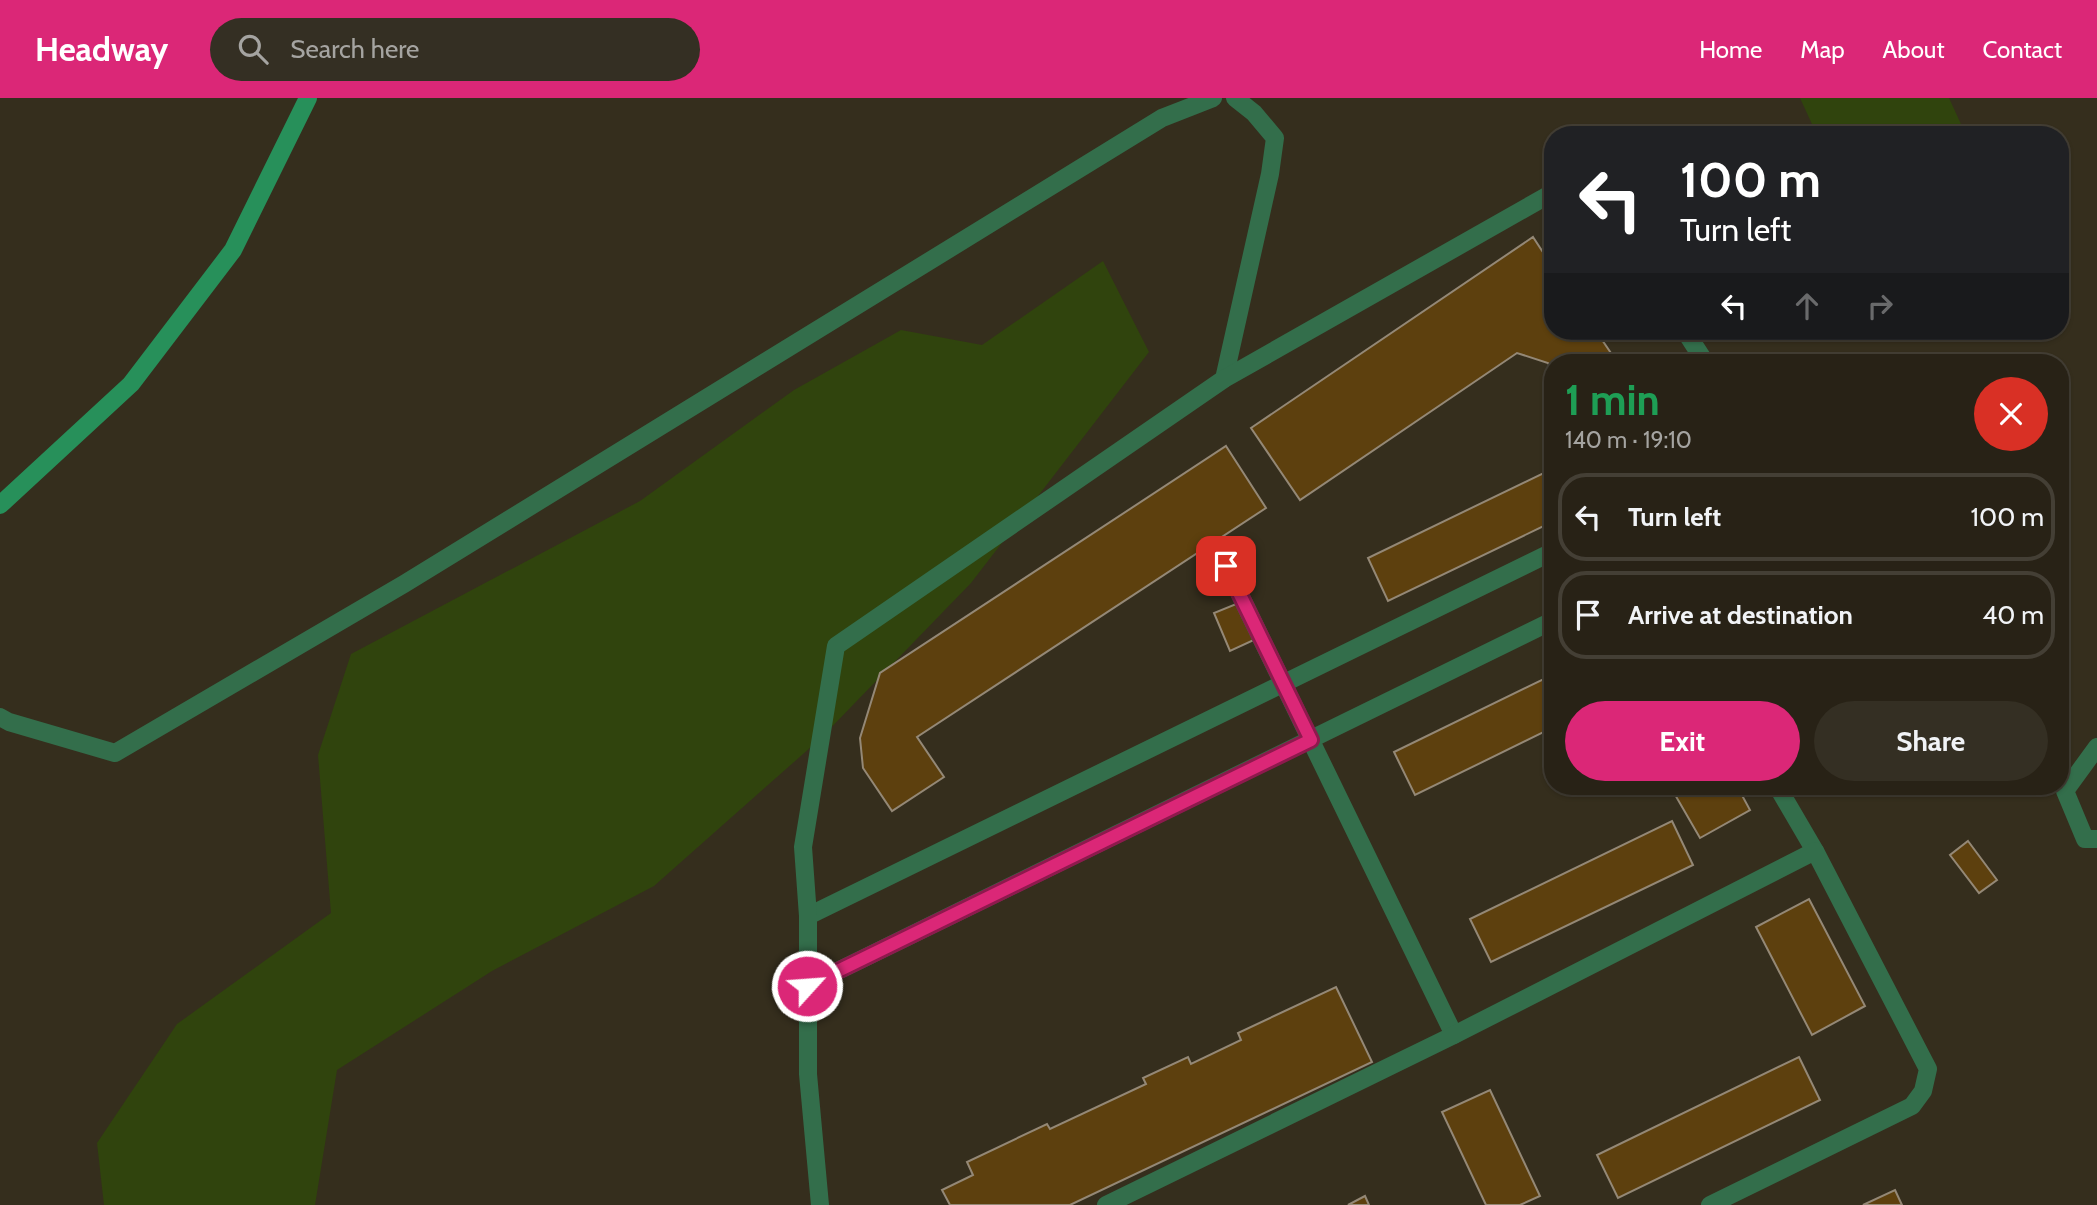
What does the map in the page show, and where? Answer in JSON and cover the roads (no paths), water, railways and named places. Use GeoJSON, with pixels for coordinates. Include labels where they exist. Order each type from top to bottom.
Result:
{"type":"FeatureCollection","features":[{"type":"Feature","properties":{"kind":"main road"},"geometry":{"type":"LineString","coordinates":[[0,505],[131,384],[233,250],[308,98]]}},
{"type":"Feature","properties":{"kind":"street"},"geometry":{"type":"LineString","coordinates":[[0,717],[9,722],[116,753],[404,584],[1162,118],[1213,98]]}},
{"type":"Feature","properties":{"kind":"street"},"geometry":{"type":"LineString","coordinates":[[1224,379],[1270,174],[1275,138],[1254,113],[1235,98]]}},
{"type":"Feature","properties":{"kind":"street"},"geometry":{"type":"LineString","coordinates":[[820,1205],[808,1074],[808,916],[803,847],[836,646],[1224,379],[1544,198]]}},
{"type":"Feature","properties":{"kind":"street"},"geometry":{"type":"LineString","coordinates":[[808,916],[1544,556]]}},
{"type":"Feature","properties":{"kind":"street"},"geometry":{"type":"LineString","coordinates":[[1226,566],[1454,1035]]}},
{"type":"Feature","properties":{"kind":"street"},"geometry":{"type":"LineString","coordinates":[[807,986],[1544,625]]}},
{"type":"Feature","properties":{"kind":"street"},"geometry":{"type":"LineString","coordinates":[[2069,786],[2097,747]]}},
{"type":"Feature","properties":{"kind":"street"},"geometry":{"type":"LineString","coordinates":[[1710,1205],[1912,1106],[1923,1091],[1928,1069],[1815,851],[1782,795]]}},
{"type":"Feature","properties":{"kind":"street"},"geometry":{"type":"LineString","coordinates":[[2067,795],[2085,839],[2097,839]]}},
{"type":"Feature","properties":{"kind":"street"},"geometry":{"type":"LineString","coordinates":[[1106,1205],[1454,1035],[1815,851]]}}]}
